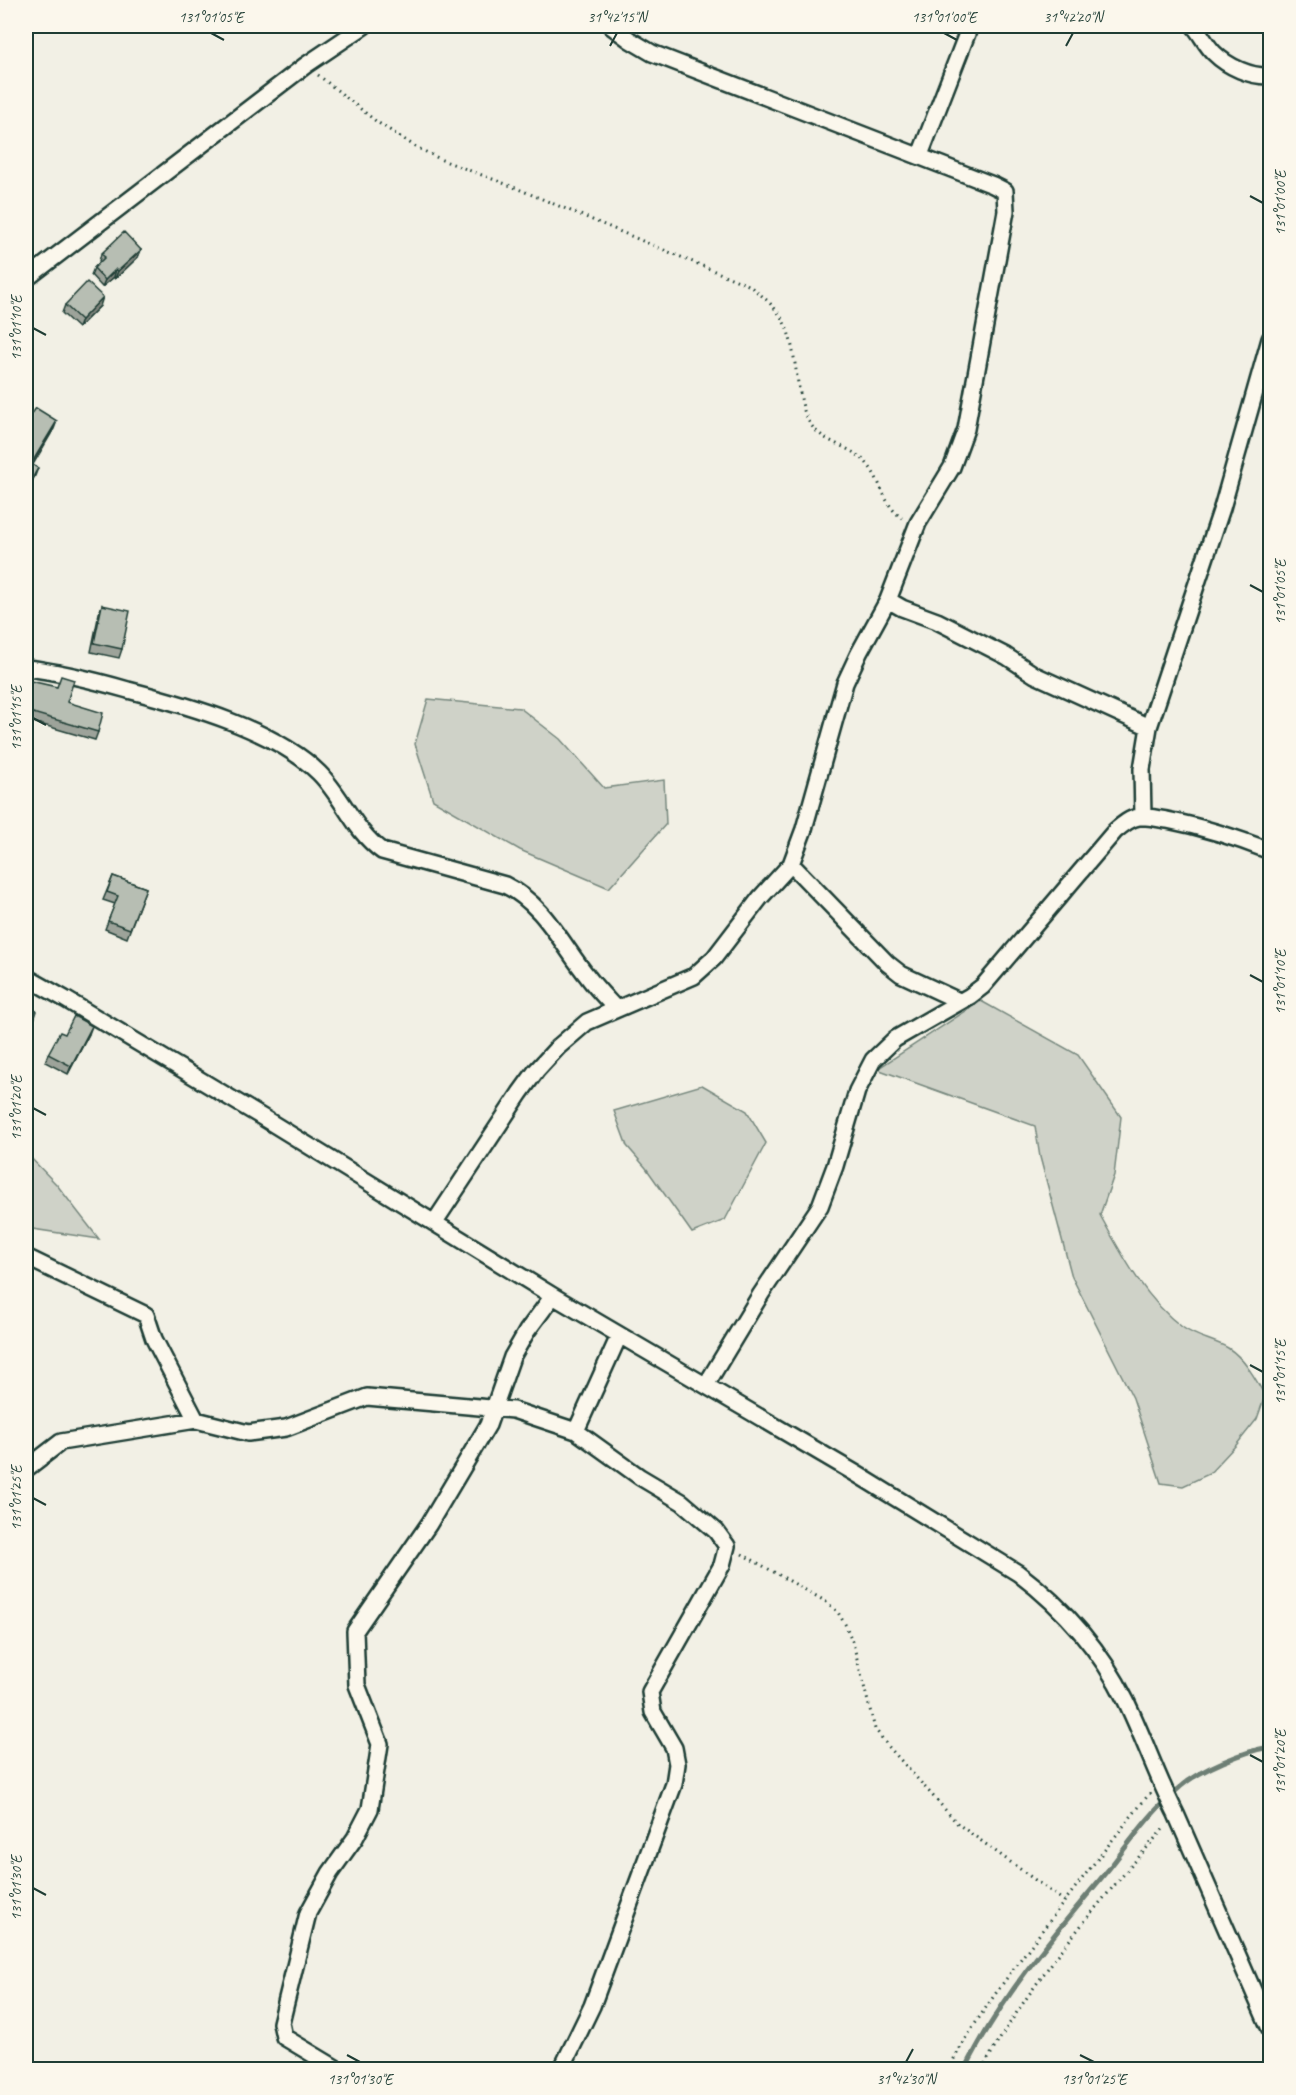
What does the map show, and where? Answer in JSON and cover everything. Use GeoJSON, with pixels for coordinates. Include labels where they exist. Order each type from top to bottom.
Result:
{"type":"FeatureCollection","features":[{"type":"Feature","properties":{"kind":"street"},"geometry":{"type":"LineString","coordinates":[[26,279],[306,65],[364,26]]}},
{"type":"Feature","properties":{"kind":"street"},"geometry":{"type":"LineString","coordinates":[[434,1223],[536,1071],[558,1047],[587,1022],[694,976],[714,958],[760,898],[790,864],[804,829],[845,683],[888,600],[918,523],[952,467],[966,429],[1006,211],[1005,191],[920,155],[652,53],[611,26]]}},
{"type":"Feature","properties":{"kind":"street"},"geometry":{"type":"LineString","coordinates":[[920,155],[970,26]]}},
{"type":"Feature","properties":{"kind":"street"},"geometry":{"type":"LineString","coordinates":[[1194,26],[1214,53],[1232,66],[1257,77],[1270,76]]}},
{"type":"Feature","properties":{"kind":"street"},"geometry":{"type":"LineString","coordinates":[[1143,817],[1142,769],[1149,728],[1222,508],[1270,339]]}},
{"type":"Feature","properties":{"kind":"street"},"geometry":{"type":"LineString","coordinates":[[888,600],[902,608],[937,621],[1006,656],[1035,675],[1149,728]]}},
{"type":"Feature","properties":{"kind":"street"},"geometry":{"type":"LineString","coordinates":[[26,668],[62,672],[168,700],[226,719],[292,750],[320,774],[370,843],[382,850],[505,885],[521,893],[540,911],[589,978],[616,1009]]}},
{"type":"Feature","properties":{"kind":"street"},"geometry":{"type":"LineString","coordinates":[[706,1385],[761,1294],[820,1206],[835,1166],[857,1091],[873,1060],[895,1040],[983,986],[1115,831],[1128,821],[1143,817],[1191,825],[1238,838],[1270,851]]}},
{"type":"Feature","properties":{"kind":"street"},"geometry":{"type":"LineString","coordinates":[[790,864],[887,963],[901,974],[959,1001]]}},
{"type":"Feature","properties":{"kind":"street"},"geometry":{"type":"LineString","coordinates":[[26,977],[223,1093],[553,1296],[855,1473],[1018,1573],[1036,1587],[1094,1648],[1126,1701],[1159,1781],[1176,1814],[1270,2029]]}},
{"type":"Feature","properties":{"kind":"street"},"geometry":{"type":"LineString","coordinates":[[26,1257],[146,1315],[154,1339],[196,1420]]}},
{"type":"Feature","properties":{"kind":"street"},"geometry":{"type":"LineString","coordinates":[[339,2070],[284,2037],[280,2024],[308,1913],[330,1873],[355,1838],[370,1809],[380,1744],[357,1685],[355,1630],[429,1524],[488,1425],[512,1357],[527,1331],[553,1296]]}},
{"type":"Feature","properties":{"kind":"street"},"geometry":{"type":"LineString","coordinates":[[576,1431],[620,1336]]}},
{"type":"Feature","properties":{"kind":"street"},"geometry":{"type":"LineString","coordinates":[[26,1469],[61,1442],[196,1420],[248,1433],[286,1428],[367,1398],[494,1408],[513,1410],[576,1431],[640,1477],[682,1502],[716,1531],[727,1546],[722,1565],[650,1692],[653,1712],[675,1748],[677,1764],[674,1784],[592,2006],[561,2070]]}},
{"type":"Feature","properties":{"kind":"path"},"geometry":{"type":"LineString","coordinates":[[306,65],[377,122],[416,147],[442,160],[511,186],[748,285],[759,293],[780,314],[789,331],[802,405],[810,423],[822,437],[868,464],[890,509],[901,518],[918,523]]}},
{"type":"Feature","properties":{"kind":"path"},"geometry":{"type":"LineString","coordinates":[[727,1546],[825,1601],[837,1611],[853,1643],[875,1729],[888,1746],[958,1824],[1064,1901]]}},
{"type":"Feature","properties":{"kind":"path"},"geometry":{"type":"LineString","coordinates":[[948,2070],[964,2040],[994,1995],[1064,1901],[1159,1781]]}},
{"type":"Feature","properties":{"kind":"path"},"geometry":{"type":"LineString","coordinates":[[982,2070],[998,2041],[1050,1967],[1128,1869],[1176,1814]]}},
{"type":"Feature","properties":{"kind":"shaded area"},"geometry":{"type":"Polygon","coordinates":[[[428,699],[520,708],[560,739],[604,788],[664,780],[666,824],[609,888],[520,850],[433,800],[415,744],[428,699]]]}},
{"type":"Feature","properties":{"kind":"shaded area"},"geometry":{"type":"Polygon","coordinates":[[[981,1001],[1078,1055],[1121,1117],[1114,1175],[1100,1215],[1135,1276],[1157,1303],[1182,1327],[1234,1352],[1249,1369],[1265,1396],[1257,1419],[1237,1444],[1209,1474],[1183,1486],[1161,1483],[1133,1398],[1072,1277],[1040,1157],[1035,1126],[877,1069],[981,1001]]]}},
{"type":"Feature","properties":{"kind":"shaded area"},"geometry":{"type":"Polygon","coordinates":[[[702,1085],[747,1111],[766,1143],[725,1220],[692,1233],[646,1168],[627,1146],[614,1111],[702,1085]]]}},
{"type":"Feature","properties":{"kind":"shaded area"},"geometry":{"type":"Polygon","coordinates":[[[26,1153],[57,1185],[99,1239],[26,1228],[26,1153]]]}},
{"type":"Feature","properties":{"kind":"building"},"geometry":{"type":"Polygon","coordinates":[[[124,232],[141,250],[105,280],[94,268],[105,257],[101,254],[124,232]]]}},
{"type":"Feature","properties":{"kind":"building"},"geometry":{"type":"Polygon","coordinates":[[[87,282],[103,297],[81,320],[65,305],[87,282]]]}},
{"type":"Feature","properties":{"kind":"building"},"geometry":{"type":"Polygon","coordinates":[[[36,408],[57,421],[31,464],[38,468],[26,489],[26,417],[29,418],[36,408]]]}},
{"type":"Feature","properties":{"kind":"building"},"geometry":{"type":"Polygon","coordinates":[[[102,605],[130,611],[122,649],[94,643],[102,605]]]}},
{"type":"Feature","properties":{"kind":"building"},"geometry":{"type":"Polygon","coordinates":[[[61,676],[74,680],[67,702],[103,713],[98,732],[26,711],[26,680],[57,687],[61,676]]]}},
{"type":"Feature","properties":{"kind":"building"},"geometry":{"type":"Polygon","coordinates":[[[113,876],[146,888],[130,929],[108,921],[118,896],[107,892],[113,876]]]}},
{"type":"Feature","properties":{"kind":"building"},"geometry":{"type":"Polygon","coordinates":[[[26,983],[33,986],[26,1007],[26,983]]]}},
{"type":"Feature","properties":{"kind":"building"},"geometry":{"type":"Polygon","coordinates":[[[26,1007],[37,1011],[26,1044],[26,1007]]]}},
{"type":"Feature","properties":{"kind":"building"},"geometry":{"type":"Polygon","coordinates":[[[74,1016],[92,1026],[71,1066],[48,1054],[60,1032],[65,1034],[74,1016]]]}},
{"type":"Feature","properties":{"kind":"waterway"},"geometry":{"type":"LineString","coordinates":[[965,2070],[995,2016],[1012,1991],[1160,1806],[1180,1787],[1210,1768],[1270,1747]]}}]}
